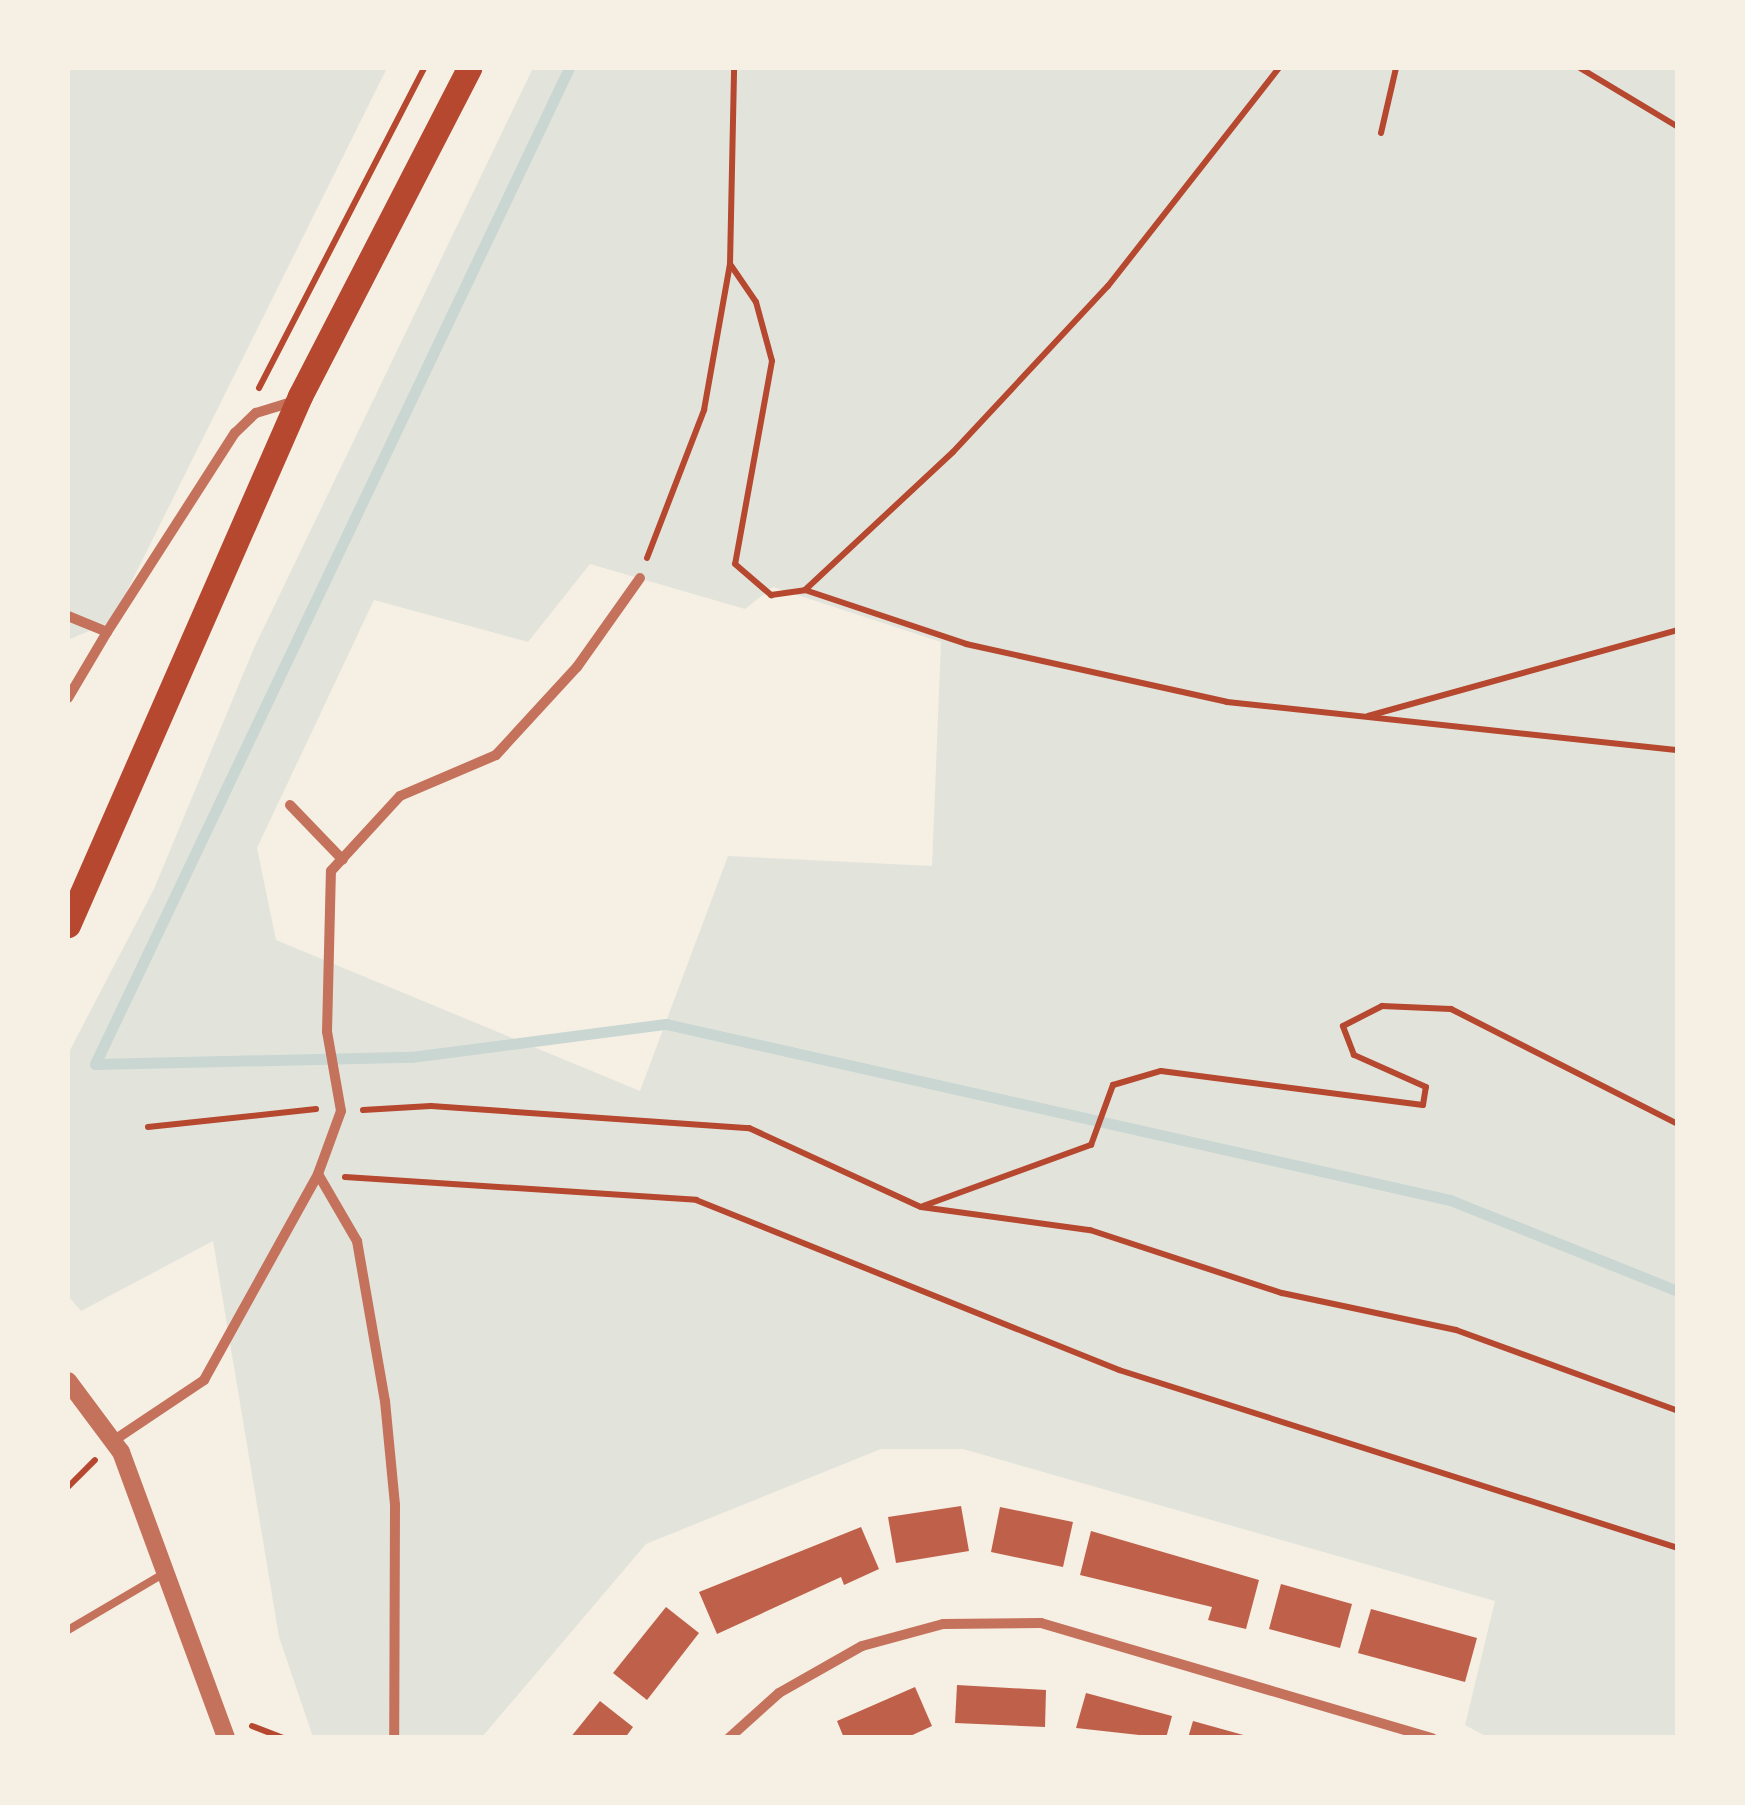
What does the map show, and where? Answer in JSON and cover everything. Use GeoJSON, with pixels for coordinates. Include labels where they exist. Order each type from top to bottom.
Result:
{"type":"FeatureCollection","features":[{"type":"Feature","properties":{"kind":"main road"},"geometry":{"type":"LineString","coordinates":[[68,925],[298,400],[469,68]]}},
{"type":"Feature","properties":{"kind":"street"},"geometry":{"type":"LineString","coordinates":[[68,698],[235,433],[256,413],[298,400]]}},
{"type":"Feature","properties":{"kind":"street"},"geometry":{"type":"LineString","coordinates":[[113,1442],[204,1380],[318,1174],[341,1111],[327,1032],[326,914],[332,871],[400,796],[496,755],[577,666],[640,578]]}},
{"type":"Feature","properties":{"kind":"street"},"geometry":{"type":"LineString","coordinates":[[68,616],[108,632]]}},
{"type":"Feature","properties":{"kind":"street"},"geometry":{"type":"LineString","coordinates":[[290,805],[342,860]]}},
{"type":"Feature","properties":{"kind":"street"},"geometry":{"type":"LineString","coordinates":[[318,1174],[357,1240],[385,1400],[395,1505],[394,1738]]}},
{"type":"Feature","properties":{"kind":"street"},"geometry":{"type":"LineString","coordinates":[[74,1387],[113,1442],[168,1572],[226,1737]]}},
{"type":"Feature","properties":{"kind":"street"},"geometry":{"type":"LineString","coordinates":[[729,1738],[780,1694],[862,1646],[943,1624],[1042,1623],[1432,1738]]}},
{"type":"Feature","properties":{"kind":"lane"},"geometry":{"type":"LineString","coordinates":[[68,1630],[168,1572]]}},
{"type":"Feature","properties":{"kind":"path"},"geometry":{"type":"LineString","coordinates":[[235,433],[424,68]]}},
{"type":"Feature","properties":{"kind":"path"},"geometry":{"type":"LineString","coordinates":[[640,578],[704,410],[730,264],[734,68]]}},
{"type":"Feature","properties":{"kind":"path"},"geometry":{"type":"LineString","coordinates":[[805,590],[953,452],[1108,286],[1279,68]]}},
{"type":"Feature","properties":{"kind":"path"},"geometry":{"type":"LineString","coordinates":[[1380,133],[1396,68]]}},
{"type":"Feature","properties":{"kind":"path"},"geometry":{"type":"LineString","coordinates":[[1580,68],[1678,127]]}},
{"type":"Feature","properties":{"kind":"path"},"geometry":{"type":"LineString","coordinates":[[730,264],[756,302],[772,361],[735,564],[771,595],[805,590],[966,644],[1227,702],[1678,750]]}},
{"type":"Feature","properties":{"kind":"path"},"geometry":{"type":"LineString","coordinates":[[1362,717],[1678,630]]}},
{"type":"Feature","properties":{"kind":"path"},"geometry":{"type":"LineString","coordinates":[[922,1207],[1091,1145],[1097,1109],[1113,1085],[1161,1072],[1423,1104],[1426,1087],[1354,1055],[1343,1026],[1382,1006],[1451,1009],[1678,1124]]}},
{"type":"Feature","properties":{"kind":"path"},"geometry":{"type":"LineString","coordinates":[[148,1126],[431,1106],[749,1128],[922,1207],[1090,1230],[1282,1293],[1456,1330],[1678,1411]]}},
{"type":"Feature","properties":{"kind":"path"},"geometry":{"type":"LineString","coordinates":[[343,1177],[696,1200],[1119,1370],[1678,1548]]}},
{"type":"Feature","properties":{"kind":"shaded area"},"geometry":{"type":"Polygon","coordinates":[[[68,68],[387,68],[112,621],[68,640],[68,68]]]}},
{"type":"Feature","properties":{"kind":"shaded area"},"geometry":{"type":"Polygon","coordinates":[[[533,68],[1677,68],[1677,1737],[1487,1737],[1465,1725],[1495,1601],[963,1449],[881,1449],[646,1544],[482,1737],[313,1737],[279,1637],[213,1241],[81,1311],[68,1296],[68,1054],[154,889],[254,648],[533,68]],[[590,564],[528,642],[374,600],[257,848],[276,940],[640,1091],[728,856],[932,866],[941,642],[773,587],[745,609],[590,564]]]}},
{"type":"Feature","properties":{"kind":"building"},"geometry":{"type":"Polygon","coordinates":[[[961,1506],[969,1551],[896,1563],[888,1517],[961,1506]]]}},
{"type":"Feature","properties":{"kind":"building"},"geometry":{"type":"Polygon","coordinates":[[[1000,1507],[1073,1522],[1063,1567],[991,1552],[1000,1507]]]}},
{"type":"Feature","properties":{"kind":"building"},"geometry":{"type":"Polygon","coordinates":[[[861,1527],[879,1569],[844,1585],[841,1577],[717,1634],[699,1592],[861,1527]]]}},
{"type":"Feature","properties":{"kind":"building"},"geometry":{"type":"Polygon","coordinates":[[[1091,1531],[1259,1580],[1246,1629],[1208,1620],[1212,1607],[1080,1575],[1091,1531]]]}},
{"type":"Feature","properties":{"kind":"building"},"geometry":{"type":"Polygon","coordinates":[[[1281,1584],[1352,1604],[1340,1648],[1269,1629],[1281,1584]]]}},
{"type":"Feature","properties":{"kind":"building"},"geometry":{"type":"Polygon","coordinates":[[[666,1607],[699,1633],[647,1700],[613,1673],[666,1607]]]}},
{"type":"Feature","properties":{"kind":"building"},"geometry":{"type":"Polygon","coordinates":[[[1371,1609],[1477,1638],[1465,1682],[1358,1653],[1371,1609]]]}},
{"type":"Feature","properties":{"kind":"building"},"geometry":{"type":"Polygon","coordinates":[[[957,1685],[1046,1690],[1045,1727],[955,1723],[957,1685]]]}},
{"type":"Feature","properties":{"kind":"building"},"geometry":{"type":"Polygon","coordinates":[[[915,1687],[932,1726],[906,1738],[844,1738],[837,1721],[915,1687]]]}},
{"type":"Feature","properties":{"kind":"building"},"geometry":{"type":"Polygon","coordinates":[[[1086,1693],[1172,1716],[1166,1738],[1076,1728],[1086,1693]]]}},
{"type":"Feature","properties":{"kind":"building"},"geometry":{"type":"Polygon","coordinates":[[[600,1701],[633,1727],[625,1738],[570,1738],[600,1701]]]}},
{"type":"Feature","properties":{"kind":"building"},"geometry":{"type":"Polygon","coordinates":[[[1193,1721],[1247,1736],[1247,1738],[1188,1738],[1193,1721]]]}},
{"type":"Feature","properties":{"kind":"waterway"},"geometry":{"type":"LineString","coordinates":[[569,68],[95,1064],[411,1057],[666,1024],[1450,1200],[1678,1291]]}}]}
